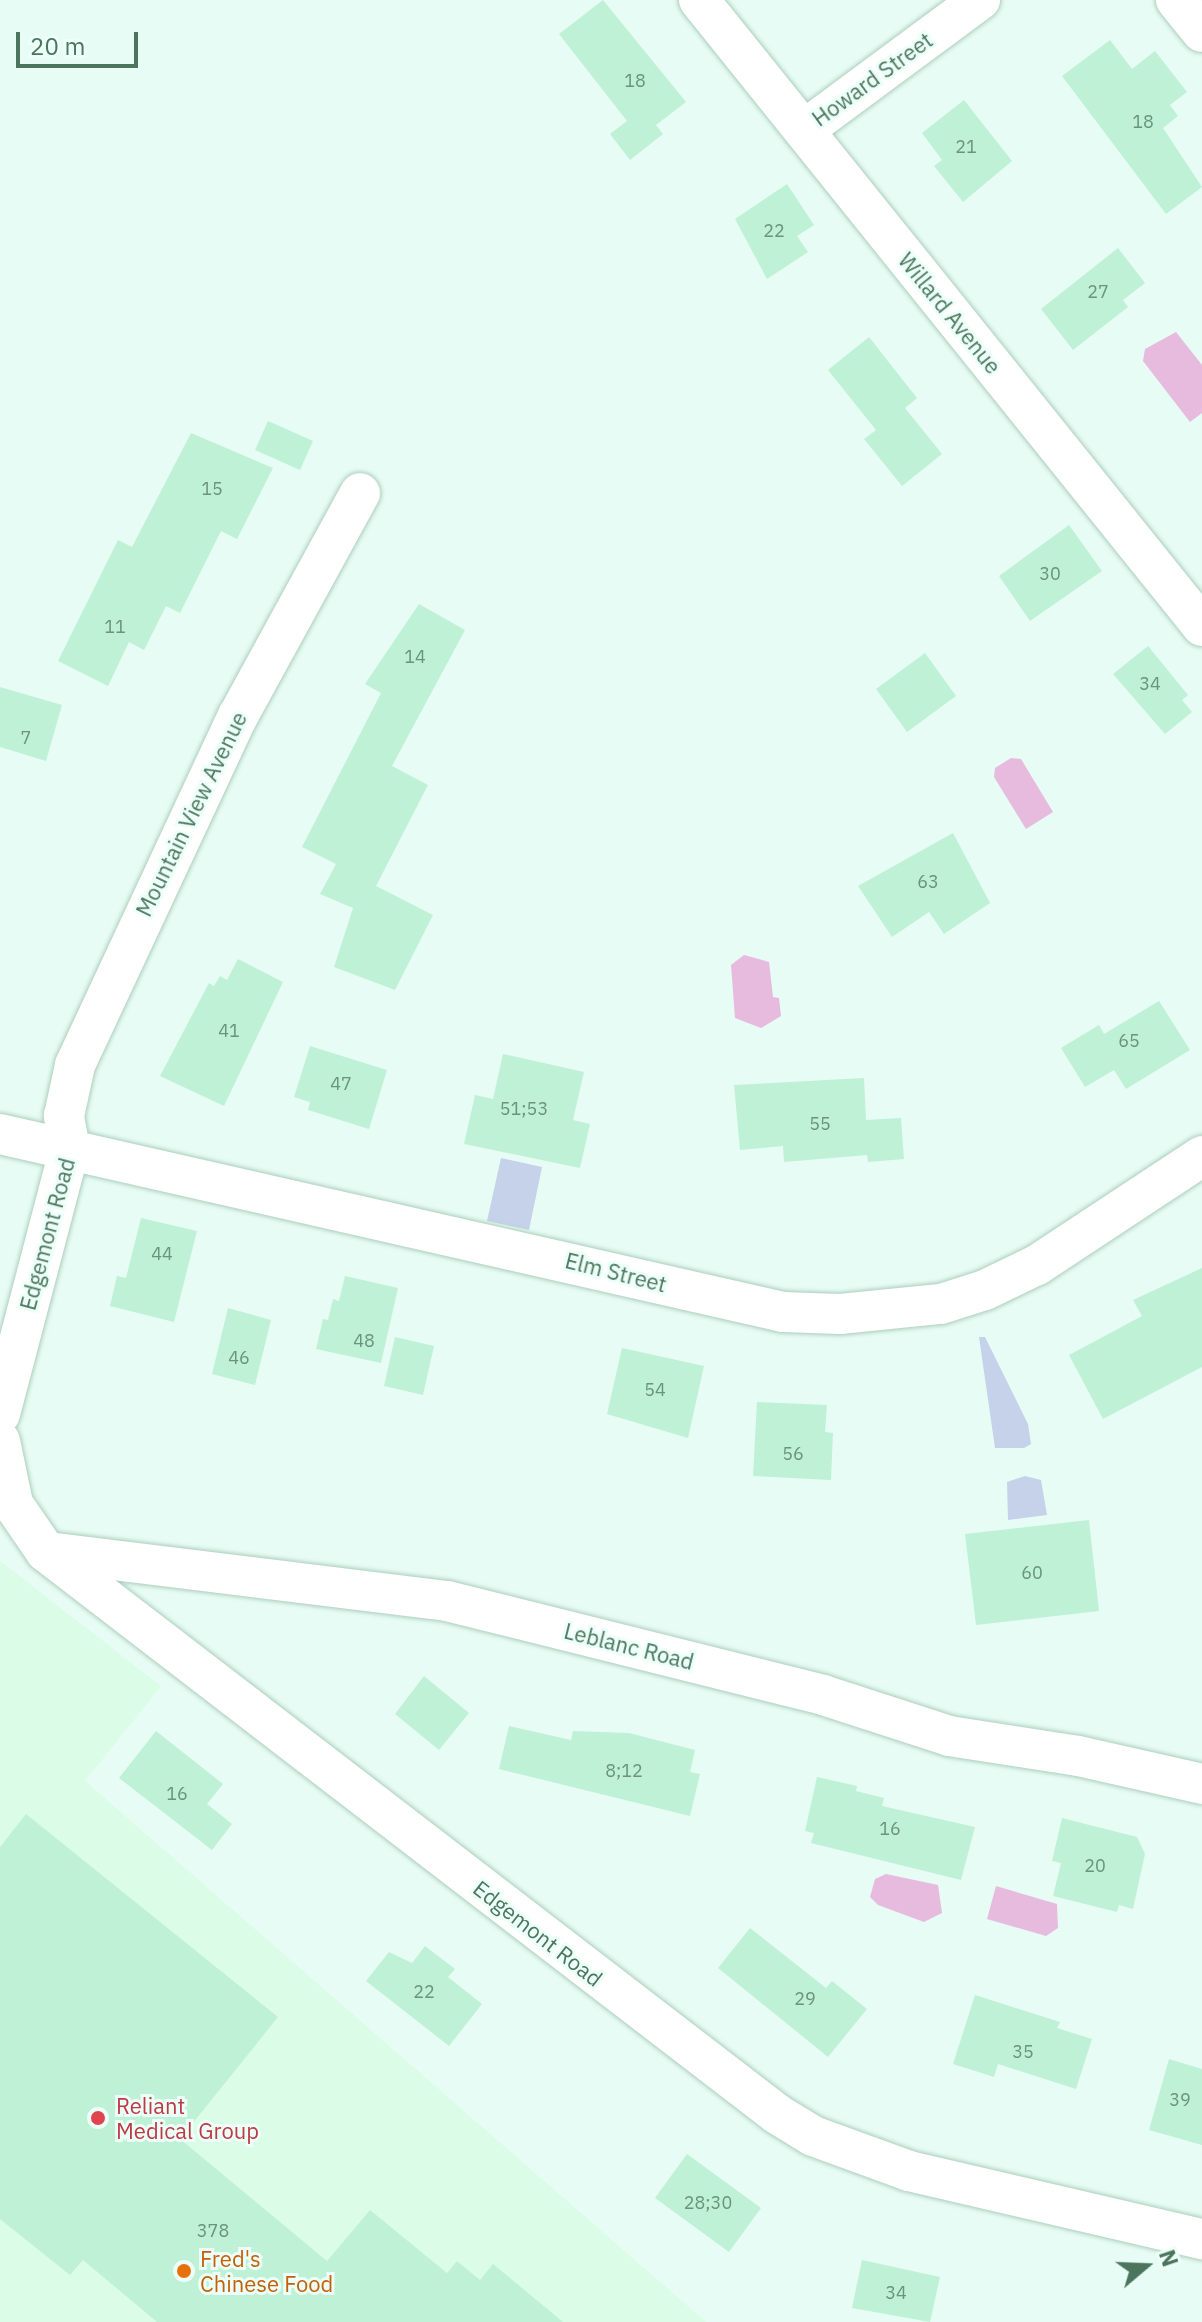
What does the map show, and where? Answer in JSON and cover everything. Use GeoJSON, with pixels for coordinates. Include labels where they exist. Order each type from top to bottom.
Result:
{"type":"FeatureCollection","features":[{"type":"Feature","properties":{"kind":"street","name":"Willard Avenue"},"geometry":{"type":"LineString","coordinates":[[699,0],[1202,626]]}},
{"type":"Feature","properties":{"kind":"street","name":"Howard Street"},"geometry":{"type":"LineString","coordinates":[[804,130],[980,0]]}},
{"type":"Feature","properties":{"kind":"street"},"geometry":{"type":"LineString","coordinates":[[1176,0],[1202,32]]}},
{"type":"Feature","properties":{"kind":"street","name":"Mountain View Avenue"},"geometry":{"type":"LineString","coordinates":[[70,1148],[64,1116],[75,1065],[120,960],[238,716],[360,493]]}},
{"type":"Feature","properties":{"kind":"street","name":"Elm Street"},"geometry":{"type":"LineString","coordinates":[[0,1134],[783,1312],[840,1314],[917,1308],[985,1290],[1037,1265],[1202,1156]]}},
{"type":"Feature","properties":{"kind":"street","name":"Edgemont Road"},"geometry":{"type":"LineString","coordinates":[[0,1414],[70,1148]]}},
{"type":"Feature","properties":{"kind":"street","name":"Edgemont Road"},"geometry":{"type":"LineString","coordinates":[[0,1441],[13,1504],[46,1552],[710,2065],[813,2136],[909,2171],[1202,2239]]}},
{"type":"Feature","properties":{"kind":"street","name":"Leblanc Road"},"geometry":{"type":"LineString","coordinates":[[46,1552],[447,1601],[823,1695],[949,1736],[1078,1756],[1202,1784]]}},
{"type":"Feature","properties":{"kind":"shaded area"},"geometry":{"type":"Polygon","coordinates":[[[1176,332],[1202,365],[1202,413],[1190,422],[1143,361],[1145,349],[1176,332]]]}},
{"type":"Feature","properties":{"kind":"shaded area"},"geometry":{"type":"Polygon","coordinates":[[[1011,758],[1021,759],[1053,812],[1026,829],[994,777],[995,768],[1011,758]]]}},
{"type":"Feature","properties":{"kind":"shaded area"},"geometry":{"type":"Polygon","coordinates":[[[744,955],[769,962],[773,997],[779,998],[781,1016],[761,1028],[735,1018],[731,965],[744,955]]]}},
{"type":"Feature","properties":{"kind":"shaded area"},"geometry":{"type":"Polygon","coordinates":[[[501,1158],[542,1167],[529,1230],[487,1221],[501,1158]]]}},
{"type":"Feature","properties":{"kind":"shaded area"},"geometry":{"type":"Polygon","coordinates":[[[979,1337],[985,1337],[1028,1424],[1031,1444],[1024,1448],[995,1448],[979,1337]]]}},
{"type":"Feature","properties":{"kind":"shaded area"},"geometry":{"type":"Polygon","coordinates":[[[1025,1476],[1041,1480],[1047,1515],[1008,1520],[1007,1482],[1025,1476]]]}},
{"type":"Feature","properties":{"kind":"shaded area"},"geometry":{"type":"Polygon","coordinates":[[[0,1561],[161,1686],[85,1781],[706,2322],[0,2322],[0,1561]]]}},
{"type":"Feature","properties":{"kind":"shaded area"},"geometry":{"type":"Polygon","coordinates":[[[886,1874],[938,1885],[942,1913],[924,1922],[878,1905],[870,1897],[875,1879],[886,1874]]]}},
{"type":"Feature","properties":{"kind":"shaded area"},"geometry":{"type":"Polygon","coordinates":[[[996,1886],[1057,1904],[1058,1928],[1046,1936],[987,1919],[996,1886]]]}},
{"type":"Feature","properties":{"kind":"building"},"geometry":{"type":"Polygon","coordinates":[[[603,0],[686,102],[656,125],[663,134],[630,160],[610,134],[627,121],[559,34],[603,0]]]}},
{"type":"Feature","properties":{"kind":"building"},"geometry":{"type":"Polygon","coordinates":[[[1110,40],[1132,69],[1155,51],[1187,92],[1170,105],[1178,116],[1163,128],[1202,187],[1166,214],[1062,76],[1110,40]]]}},
{"type":"Feature","properties":{"kind":"building"},"geometry":{"type":"Polygon","coordinates":[[[964,100],[1012,161],[963,202],[934,166],[942,160],[922,133],[964,100]]]}},
{"type":"Feature","properties":{"kind":"building"},"geometry":{"type":"Polygon","coordinates":[[[787,184],[814,225],[797,236],[808,252],[767,279],[735,219],[787,184]]]}},
{"type":"Feature","properties":{"kind":"building"},"geometry":{"type":"Polygon","coordinates":[[[1118,248],[1145,283],[1123,300],[1128,307],[1073,350],[1041,309],[1118,248]]]}},
{"type":"Feature","properties":{"kind":"building"},"geometry":{"type":"Polygon","coordinates":[[[869,337],[917,398],[905,408],[942,454],[902,486],[864,439],[876,430],[828,370],[869,337]]]}},
{"type":"Feature","properties":{"kind":"building"},"geometry":{"type":"Polygon","coordinates":[[[268,421],[313,441],[300,470],[255,450],[268,421]]]}},
{"type":"Feature","properties":{"kind":"building"},"geometry":{"type":"Polygon","coordinates":[[[191,433],[273,468],[237,539],[221,531],[180,613],[166,606],[144,650],[129,642],[108,686],[58,661],[118,540],[132,547],[191,433]]]}},
{"type":"Feature","properties":{"kind":"building"},"geometry":{"type":"Polygon","coordinates":[[[1069,525],[1102,571],[1030,621],[999,576],[1069,525]]]}},
{"type":"Feature","properties":{"kind":"building"},"geometry":{"type":"Polygon","coordinates":[[[419,604],[465,630],[392,766],[428,785],[376,886],[433,915],[395,990],[334,967],[353,908],[320,894],[336,864],[302,847],[381,693],[365,684],[419,604]]]}},
{"type":"Feature","properties":{"kind":"building"},"geometry":{"type":"Polygon","coordinates":[[[1148,646],[1188,695],[1182,700],[1192,712],[1165,734],[1113,674],[1148,646]]]}},
{"type":"Feature","properties":{"kind":"building"},"geometry":{"type":"Polygon","coordinates":[[[925,653],[956,696],[907,732],[876,689],[925,653]]]}},
{"type":"Feature","properties":{"kind":"building"},"geometry":{"type":"Polygon","coordinates":[[[0,687],[62,705],[46,761],[0,747],[0,687]]]}},
{"type":"Feature","properties":{"kind":"building"},"geometry":{"type":"Polygon","coordinates":[[[953,833],[990,903],[944,934],[929,912],[892,937],[858,886],[953,833]]]}},
{"type":"Feature","properties":{"kind":"building"},"geometry":{"type":"Polygon","coordinates":[[[238,959],[283,982],[224,1106],[160,1076],[209,983],[214,986],[220,976],[227,980],[238,959]]]}},
{"type":"Feature","properties":{"kind":"building"},"geometry":{"type":"Polygon","coordinates":[[[1159,1001],[1190,1050],[1126,1089],[1114,1070],[1085,1087],[1061,1048],[1099,1025],[1104,1034],[1159,1001]]]}},
{"type":"Feature","properties":{"kind":"building"},"geometry":{"type":"Polygon","coordinates":[[[310,1046],[387,1070],[369,1129],[308,1110],[310,1102],[294,1097],[310,1046]]]}},
{"type":"Feature","properties":{"kind":"building"},"geometry":{"type":"Polygon","coordinates":[[[503,1054],[584,1072],[573,1120],[590,1124],[580,1168],[464,1144],[475,1095],[493,1099],[503,1054]]]}},
{"type":"Feature","properties":{"kind":"building"},"geometry":{"type":"Polygon","coordinates":[[[864,1078],[866,1120],[901,1118],[904,1159],[868,1162],[867,1155],[784,1162],[783,1146],[740,1150],[734,1085],[864,1078]]]}},
{"type":"Feature","properties":{"kind":"building"},"geometry":{"type":"Polygon","coordinates":[[[141,1218],[197,1231],[174,1322],[110,1306],[117,1276],[126,1278],[141,1218]]]}},
{"type":"Feature","properties":{"kind":"building"},"geometry":{"type":"Polygon","coordinates":[[[1202,1268],[1202,1367],[1103,1419],[1069,1355],[1142,1316],[1133,1300],[1202,1268]]]}},
{"type":"Feature","properties":{"kind":"building"},"geometry":{"type":"Polygon","coordinates":[[[345,1276],[398,1288],[381,1363],[316,1349],[323,1319],[328,1320],[333,1299],[339,1301],[345,1276]]]}},
{"type":"Feature","properties":{"kind":"building"},"geometry":{"type":"Polygon","coordinates":[[[228,1308],[271,1320],[255,1385],[212,1374],[228,1308]]]}},
{"type":"Feature","properties":{"kind":"building"},"geometry":{"type":"Polygon","coordinates":[[[395,1337],[434,1346],[423,1395],[384,1386],[395,1337]]]}},
{"type":"Feature","properties":{"kind":"building"},"geometry":{"type":"Polygon","coordinates":[[[622,1348],[704,1366],[688,1438],[607,1414],[622,1348]]]}},
{"type":"Feature","properties":{"kind":"building"},"geometry":{"type":"Polygon","coordinates":[[[757,1402],[827,1405],[825,1432],[833,1433],[831,1480],[753,1476],[757,1402]]]}},
{"type":"Feature","properties":{"kind":"building"},"geometry":{"type":"Polygon","coordinates":[[[1089,1520],[1099,1611],[976,1625],[965,1534],[1089,1520]]]}},
{"type":"Feature","properties":{"kind":"building"},"geometry":{"type":"Polygon","coordinates":[[[424,1676],[469,1713],[439,1750],[395,1714],[424,1676]]]}},
{"type":"Feature","properties":{"kind":"building"},"geometry":{"type":"Polygon","coordinates":[[[509,1726],[571,1740],[573,1731],[629,1733],[695,1750],[690,1772],[700,1774],[690,1816],[499,1769],[509,1726]]]}},
{"type":"Feature","properties":{"kind":"building"},"geometry":{"type":"Polygon","coordinates":[[[156,1731],[223,1784],[207,1804],[232,1824],[212,1850],[119,1778],[156,1731]]]}},
{"type":"Feature","properties":{"kind":"building"},"geometry":{"type":"Polygon","coordinates":[[[817,1777],[857,1786],[856,1791],[884,1798],[882,1806],[975,1827],[961,1880],[811,1843],[814,1833],[805,1831],[817,1777]]]}},
{"type":"Feature","properties":{"kind":"building","name":"Reliant Medical Group"},"geometry":{"type":"Polygon","coordinates":[[[26,1814],[278,2017],[180,2139],[327,2261],[370,2210],[447,2273],[457,2261],[480,2280],[493,2264],[563,2322],[157,2322],[83,2260],[70,2275],[0,2219],[0,1847],[26,1814]]]}},
{"type":"Feature","properties":{"kind":"building"},"geometry":{"type":"Polygon","coordinates":[[[1062,1818],[1137,1837],[1145,1854],[1133,1909],[1119,1905],[1117,1912],[1053,1896],[1061,1863],[1052,1861],[1062,1818]]]}},
{"type":"Feature","properties":{"kind":"building"},"geometry":{"type":"Polygon","coordinates":[[[750,1928],[826,1988],[832,1981],[867,2009],[828,2057],[718,1968],[750,1928]]]}},
{"type":"Feature","properties":{"kind":"building"},"geometry":{"type":"Polygon","coordinates":[[[425,1946],[455,1969],[448,1977],[482,2004],[449,2046],[366,1981],[389,1952],[412,1963],[425,1946]]]}},
{"type":"Feature","properties":{"kind":"building"},"geometry":{"type":"Polygon","coordinates":[[[975,1995],[1060,2022],[1057,2028],[1092,2039],[1076,2089],[998,2064],[994,2077],[953,2064],[975,1995]]]}},
{"type":"Feature","properties":{"kind":"building"},"geometry":{"type":"Polygon","coordinates":[[[1169,2059],[1202,2069],[1202,2145],[1149,2130],[1169,2059]]]}},
{"type":"Feature","properties":{"kind":"building"},"geometry":{"type":"Polygon","coordinates":[[[687,2154],[761,2208],[729,2252],[655,2198],[687,2154]]]}},
{"type":"Feature","properties":{"kind":"building"},"geometry":{"type":"Polygon","coordinates":[[[862,2260],[940,2277],[930,2322],[852,2308],[862,2260]]]}},
{"type":"Feature","properties":{"kind":"place","name":"Reliant Medical Group"},"geometry":{"type":"Point","coordinates":[98,2118]}},
{"type":"Feature","properties":{"kind":"place","name":"Fred's Chinese Food"},"geometry":{"type":"Point","coordinates":[184,2271]}}]}
